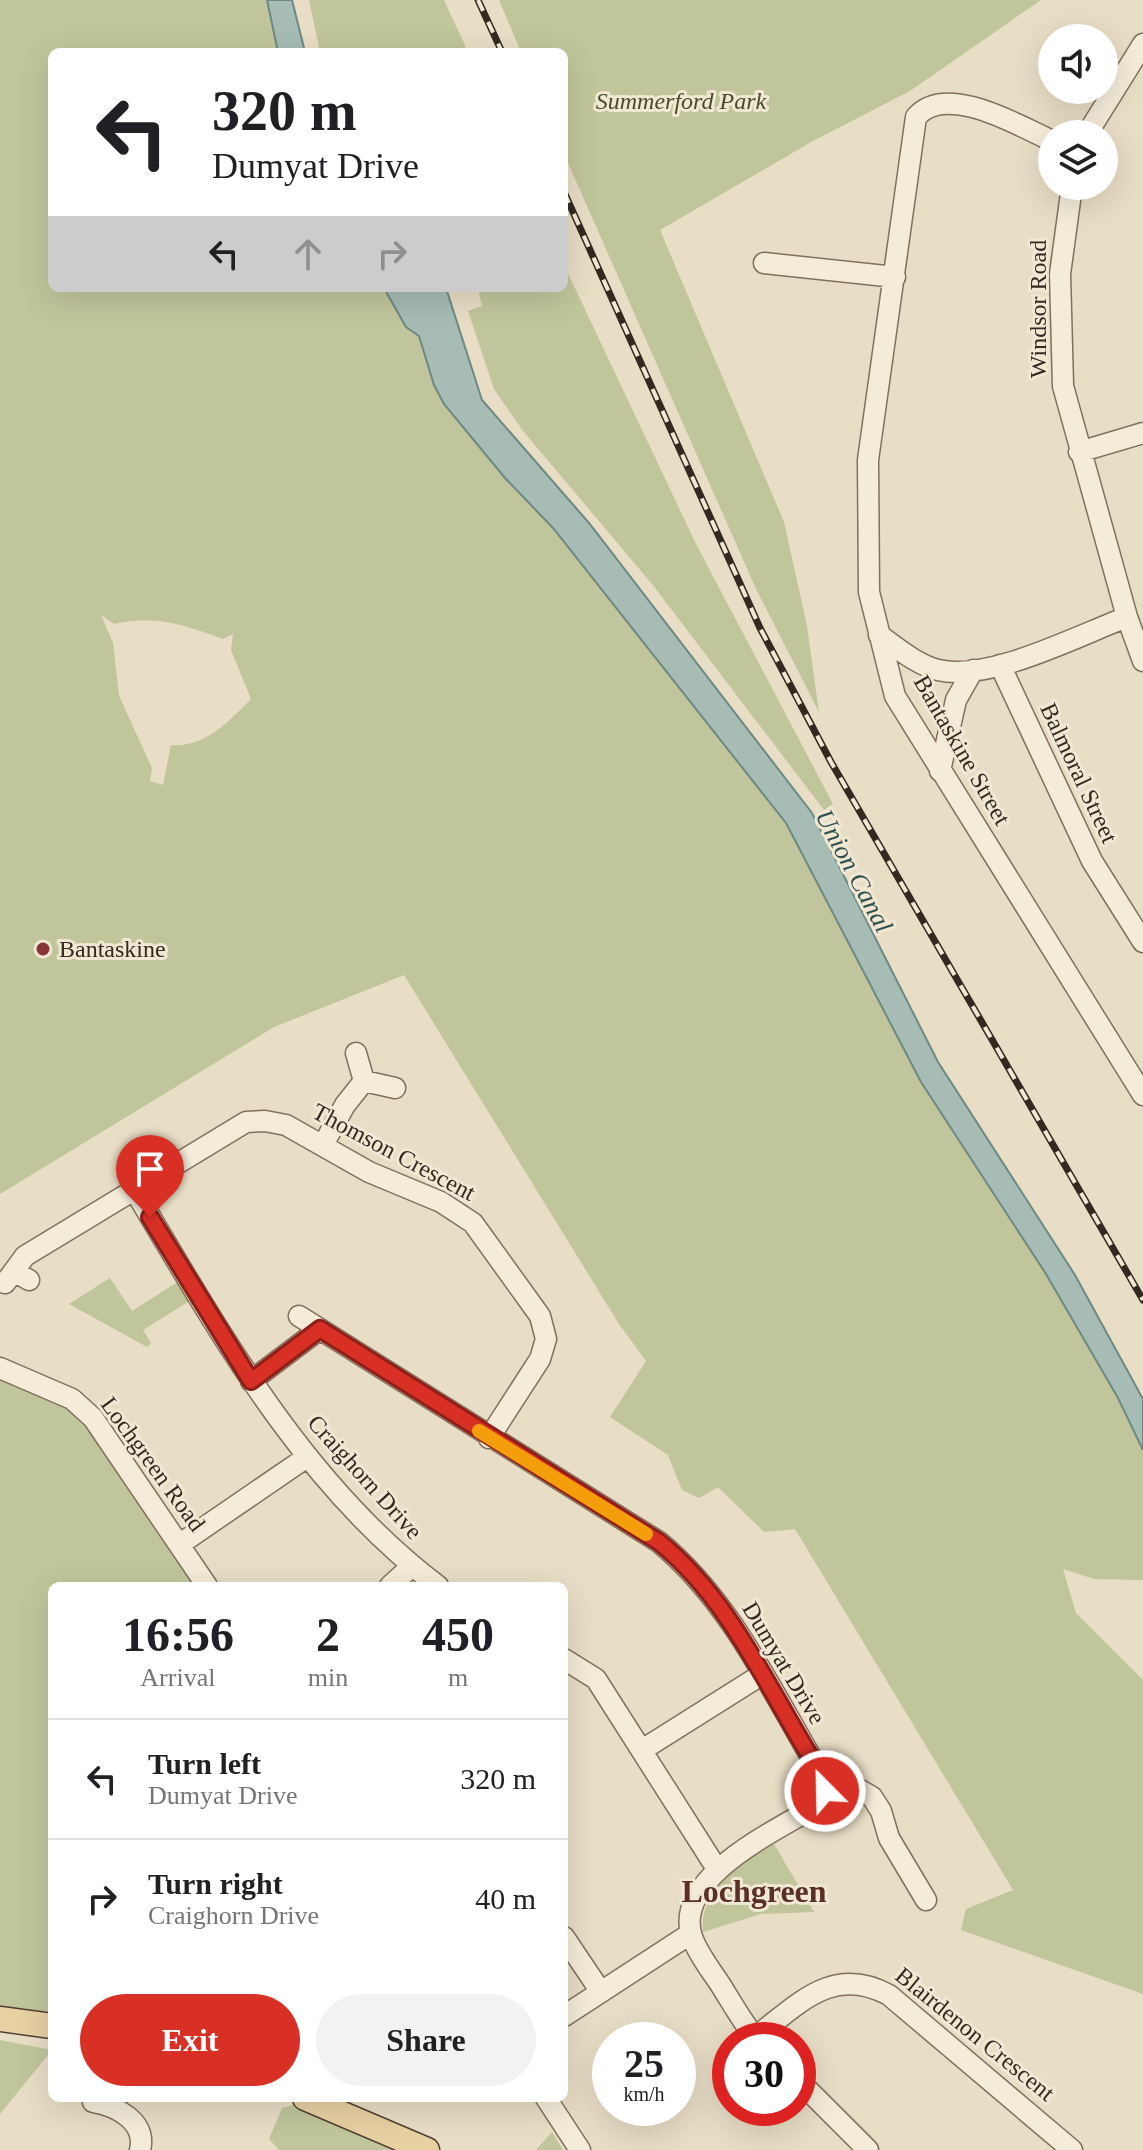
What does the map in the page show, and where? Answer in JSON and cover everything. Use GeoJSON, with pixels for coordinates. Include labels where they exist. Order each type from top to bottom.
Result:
{"type":"FeatureCollection","features":[{"type":"Feature","properties":{"kind":"main road"},"geometry":{"type":"LineString","coordinates":[[0,2019],[48,2025]]}},
{"type":"Feature","properties":{"kind":"main road"},"geometry":{"type":"LineString","coordinates":[[314,2102],[427,2150]]}},
{"type":"Feature","properties":{"kind":"street"},"geometry":{"type":"LineString","coordinates":[[1096,120],[1143,44]]}},
{"type":"Feature","properties":{"kind":"street","name":"Bantaskine Street"},"geometry":{"type":"LineString","coordinates":[[1038,134],[994,114],[947,102],[925,107],[916,117],[868,460],[869,592],[895,696],[1143,1095]]}},
{"type":"Feature","properties":{"kind":"street","name":"Windsor Road"},"geometry":{"type":"LineString","coordinates":[[1070,200],[1060,274],[1063,386],[1079,452],[1127,617],[1143,661]]}},
{"type":"Feature","properties":{"kind":"street"},"geometry":{"type":"LineString","coordinates":[[764,263],[895,277]]}},
{"type":"Feature","properties":{"kind":"street"},"geometry":{"type":"LineString","coordinates":[[1079,452],[1143,433]]}},
{"type":"Feature","properties":{"kind":"street"},"geometry":{"type":"LineString","coordinates":[[879,635],[937,670],[973,670],[1000,665],[1127,617]]}},
{"type":"Feature","properties":{"kind":"street","name":"Balmoral Street"},"geometry":{"type":"LineString","coordinates":[[1000,665],[1092,861],[1143,942]]}},
{"type":"Feature","properties":{"kind":"street"},"geometry":{"type":"LineString","coordinates":[[940,771],[956,700],[973,670]]}},
{"type":"Feature","properties":{"kind":"street"},"geometry":{"type":"LineString","coordinates":[[356,1053],[364,1081]]}},
{"type":"Feature","properties":{"kind":"street"},"geometry":{"type":"LineString","coordinates":[[364,1081],[395,1088]]}},
{"type":"Feature","properties":{"kind":"street"},"geometry":{"type":"LineString","coordinates":[[323,1145],[345,1105],[364,1081]]}},
{"type":"Feature","properties":{"kind":"street","name":"Thomson Crescent"},"geometry":{"type":"LineString","coordinates":[[16,1278],[25,1256],[246,1122],[265,1121],[286,1125],[369,1172],[441,1202],[473,1223],[540,1316],[546,1339],[540,1359],[489,1438]]}},
{"type":"Feature","properties":{"kind":"street","name":"Craighorn Drive"},"geometry":{"type":"LineString","coordinates":[[135,1191],[251,1381],[307,1457],[412,1566],[433,1582]]}},
{"type":"Feature","properties":{"kind":"street","name":"Dumyat Drive"},"geometry":{"type":"LineString","coordinates":[[299,1316],[659,1542],[691,1568],[714,1598],[822,1776],[825,1791]]}},
{"type":"Feature","properties":{"kind":"street"},"geometry":{"type":"LineString","coordinates":[[251,1381],[320,1329]]}},
{"type":"Feature","properties":{"kind":"street","name":"Lochgreen Road"},"geometry":{"type":"LineString","coordinates":[[0,1368],[72,1399],[93,1418],[204,1582]]}},
{"type":"Feature","properties":{"kind":"street"},"geometry":{"type":"LineString","coordinates":[[180,1544],[307,1457]]}},
{"type":"Feature","properties":{"kind":"street"},"geometry":{"type":"LineString","coordinates":[[394,1582],[412,1566]]}},
{"type":"Feature","properties":{"kind":"street"},"geometry":{"type":"LineString","coordinates":[[568,1662],[596,1679],[717,1869]]}},
{"type":"Feature","properties":{"kind":"street"},"geometry":{"type":"LineString","coordinates":[[642,1750],[761,1675]]}},
{"type":"Feature","properties":{"kind":"street"},"geometry":{"type":"LineString","coordinates":[[745,2022],[690,1934],[693,1903],[701,1884],[717,1869],[818,1805],[825,1791],[860,1790],[872,1797],[881,1811],[889,1838],[926,1900]]}},
{"type":"Feature","properties":{"kind":"street"},"geometry":{"type":"LineString","coordinates":[[568,2013],[690,1934]]}},
{"type":"Feature","properties":{"kind":"street"},"geometry":{"type":"LineString","coordinates":[[568,1943],[601,1992]]}},
{"type":"Feature","properties":{"kind":"street","name":"Blairdenon Crescent"},"geometry":{"type":"LineString","coordinates":[[778,2022],[818,1990],[846,1983],[872,1985],[889,1995],[1072,2150]]}},
{"type":"Feature","properties":{"kind":"street"},"geometry":{"type":"LineString","coordinates":[[816,2098],[868,2150]]}},
{"type":"Feature","properties":{"kind":"street"},"geometry":{"type":"LineString","coordinates":[[93,2102],[115,2106],[130,2116],[142,2143],[140,2150]]}},
{"type":"Feature","properties":{"kind":"street"},"geometry":{"type":"LineString","coordinates":[[549,2102],[580,2150]]}},
{"type":"Feature","properties":{"kind":"green space"},"geometry":{"type":"Polygon","coordinates":[[[0,0],[267,0],[277,48],[48,48],[48,292],[386,292],[406,327],[419,336],[434,385],[444,404],[505,478],[553,528],[786,823],[802,848],[921,1082],[1046,1274],[1118,1398],[1143,1450],[1143,1580],[1094,1579],[1063,1569],[1076,1613],[1143,1680],[1143,1994],[961,1930],[966,1909],[1013,1890],[795,1529],[764,1532],[718,1487],[699,1498],[682,1490],[668,1455],[610,1417],[646,1361],[619,1324],[404,975],[274,1027],[0,1194],[0,0]],[[101,615],[113,643],[119,696],[152,768],[150,781],[163,785],[171,745],[183,745],[205,738],[251,699],[231,650],[233,634],[223,639],[183,625],[129,621],[114,624],[101,615]]]}},
{"type":"Feature","properties":{"kind":"green space"},"geometry":{"type":"Polygon","coordinates":[[[309,0],[444,0],[466,48],[319,48],[309,0]]]}},
{"type":"Feature","properties":{"kind":"green space","name":"Summerford Park"},"geometry":{"type":"Polygon","coordinates":[[[499,0],[1041,0],[910,91],[813,141],[660,230],[784,522],[807,626],[819,712],[756,589],[568,163],[568,48],[519,48],[499,0]]]}},
{"type":"Feature","properties":{"kind":"green space"},"geometry":{"type":"Polygon","coordinates":[[[568,273],[696,544],[833,804],[824,810],[652,584],[523,431],[494,389],[468,311],[482,306],[479,292],[568,292],[568,273]]]}},
{"type":"Feature","properties":{"kind":"green space"},"geometry":{"type":"Polygon","coordinates":[[[110,1278],[132,1311],[179,1281],[191,1300],[143,1330],[151,1343],[147,1347],[69,1304],[110,1278]]]}},
{"type":"Feature","properties":{"kind":"green space"},"geometry":{"type":"Polygon","coordinates":[[[0,1375],[40,1388],[88,1422],[193,1582],[48,1582],[48,2014],[0,2008],[0,1375]]]}},
{"type":"Feature","properties":{"kind":"green space"},"geometry":{"type":"Polygon","coordinates":[[[774,1844],[814,1912],[761,1914],[703,1932],[708,1902],[715,1890],[736,1869],[774,1844]]]}},
{"type":"Feature","properties":{"kind":"green space"},"geometry":{"type":"Polygon","coordinates":[[[0,2040],[48,2049],[48,2055],[0,2114],[0,2040]]]}},
{"type":"Feature","properties":{"kind":"green space"},"geometry":{"type":"Polygon","coordinates":[[[297,2104],[397,2150],[279,2150],[269,2139],[282,2108],[297,2104]]]}},
{"type":"Feature","properties":{"kind":"green space"},"geometry":{"type":"Polygon","coordinates":[[[552,2132],[563,2150],[536,2150],[552,2132]]]}},
{"type":"Feature","properties":{"kind":"water"},"geometry":{"type":"Polygon","coordinates":[[[267,0],[292,0],[304,48],[277,48],[267,0]]]}},
{"type":"Feature","properties":{"kind":"water"},"geometry":{"type":"Polygon","coordinates":[[[386,292],[447,292],[482,400],[589,523],[812,813],[938,1062],[1075,1275],[1143,1399],[1143,1450],[1118,1398],[1046,1274],[921,1082],[786,823],[553,528],[505,478],[444,404],[434,385],[419,336],[406,327],[386,292]]]}},
{"type":"Feature","properties":{"kind":"railway"},"geometry":{"type":"LineString","coordinates":[[478,0],[500,48]]}},
{"type":"Feature","properties":{"kind":"railway"},"geometry":{"type":"LineString","coordinates":[[568,201],[760,628],[831,762],[1143,1300]]}},
{"type":"Feature","properties":{"kind":"slow traffic"},"geometry":{"type":"LineString","coordinates":[[479,1431],[646,1534]]}},
{"type":"Feature","properties":{"kind":"place","name":"Bantaskine"},"geometry":{"type":"Point","coordinates":[43,949]}},
{"type":"Feature","properties":{"kind":"district","name":"Lochgreen"},"geometry":{"type":"Point","coordinates":[754,1891]}},
{"type":"Feature","properties":{"kind":"route"},"geometry":{"type":"LineString","coordinates":[[150,1217],[251,1381],[320,1329],[659,1542],[691,1568],[714,1598],[807,1751],[822,1776],[825,1791]]}},
{"type":"Feature","properties":{"kind":"water label","name":"Union Canal"},"geometry":{"type":"Point","coordinates":[854,871]}}]}
